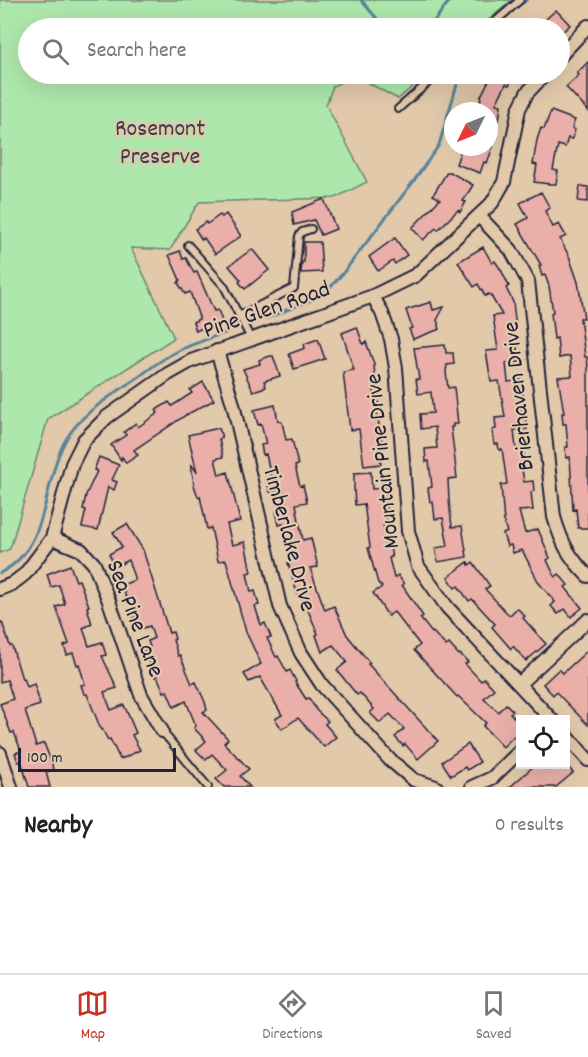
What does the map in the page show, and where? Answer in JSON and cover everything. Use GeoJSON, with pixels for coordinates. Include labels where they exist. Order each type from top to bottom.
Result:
{"type":"FeatureCollection","features":[{"type":"Feature","properties":{"kind":"street"},"geometry":{"type":"LineString","coordinates":[[570,45],[588,26]]}},
{"type":"Feature","properties":{"kind":"street","name":"Pine Glen Road"},"geometry":{"type":"LineString","coordinates":[[0,589],[26,574],[52,538],[72,464],[84,440],[107,417],[190,361],[373,296],[416,275],[480,217],[492,203],[504,182],[519,108],[527,93],[536,84]]}},
{"type":"Feature","properties":{"kind":"street","name":"Brierhaven Drive"},"geometry":{"type":"LineString","coordinates":[[480,217],[511,250],[528,281],[554,517],[561,541],[572,560],[588,576]]}},
{"type":"Feature","properties":{"kind":"street","name":"Mountain Pine Drive"},"geometry":{"type":"LineString","coordinates":[[373,296],[391,339],[408,531],[418,566],[447,607],[547,715]]}},
{"type":"Feature","properties":{"kind":"street","name":"Timberlake Drive"},"geometry":{"type":"LineString","coordinates":[[217,351],[233,404],[280,606],[301,653],[322,685],[389,759],[414,780],[436,787]]}},
{"type":"Feature","properties":{"kind":"street","name":"Sea Pine Lane"},"geometry":{"type":"LineString","coordinates":[[52,538],[81,550],[94,564],[141,695],[162,731]]}},
{"type":"Feature","properties":{"kind":"street"},"geometry":{"type":"LineString","coordinates":[[519,684],[588,620]]}},
{"type":"Feature","properties":{"kind":"street"},"geometry":{"type":"LineString","coordinates":[[570,740],[588,760]]}},
{"type":"Feature","properties":{"kind":"street"},"geometry":{"type":"LineString","coordinates":[[0,753],[11,787]]}},
{"type":"Feature","properties":{"kind":"street"},"geometry":{"type":"LineString","coordinates":[[472,787],[492,778],[516,755]]}},
{"type":"Feature","properties":{"kind":"lane"},"geometry":{"type":"LineString","coordinates":[[499,18],[520,0]]}},
{"type":"Feature","properties":{"kind":"lane"},"geometry":{"type":"LineString","coordinates":[[398,109],[427,84]]}},
{"type":"Feature","properties":{"kind":"lane"},"geometry":{"type":"LineString","coordinates":[[241,315],[294,288],[299,236],[302,232],[311,229]]}},
{"type":"Feature","properties":{"kind":"lane"},"geometry":{"type":"LineString","coordinates":[[188,245],[220,280],[241,315],[251,339]]}},
{"type":"Feature","properties":{"kind":"lane"},"geometry":{"type":"LineString","coordinates":[[162,731],[208,787]]}},
{"type":"Feature","properties":{"kind":"green space","name":"Rosemont Preserve"},"geometry":{"type":"Polygon","coordinates":[[[0,0],[512,0],[491,18],[18,18],[18,84],[337,84],[333,86],[326,105],[367,182],[335,198],[199,202],[170,250],[131,248],[174,338],[48,419],[10,549],[0,553],[0,0]]]}},
{"type":"Feature","properties":{"kind":"green space"},"geometry":{"type":"Polygon","coordinates":[[[370,84],[415,84],[398,99],[370,84]]]}},
{"type":"Feature","properties":{"kind":"building"},"geometry":{"type":"Polygon","coordinates":[[[556,10],[563,18],[547,18],[556,10]]]}},
{"type":"Feature","properties":{"kind":"building"},"geometry":{"type":"Polygon","coordinates":[[[588,62],[588,111],[566,87],[579,75],[577,73],[588,62]]]}},
{"type":"Feature","properties":{"kind":"building"},"geometry":{"type":"Polygon","coordinates":[[[487,84],[506,84],[497,102],[480,102],[487,84]]]}},
{"type":"Feature","properties":{"kind":"building"},"geometry":{"type":"Polygon","coordinates":[[[498,104],[501,105],[498,120],[498,104]]]}},
{"type":"Feature","properties":{"kind":"building"},"geometry":{"type":"Polygon","coordinates":[[[551,111],[575,120],[572,139],[568,138],[565,147],[558,145],[553,170],[558,171],[556,184],[534,182],[537,165],[533,164],[537,140],[551,111]]]}},
{"type":"Feature","properties":{"kind":"building"},"geometry":{"type":"Polygon","coordinates":[[[459,156],[490,156],[487,163],[484,162],[480,173],[456,164],[459,156]]]}},
{"type":"Feature","properties":{"kind":"building"},"geometry":{"type":"Polygon","coordinates":[[[447,172],[473,185],[463,201],[466,202],[460,212],[458,210],[438,230],[436,228],[423,240],[412,228],[440,199],[433,195],[447,172]]]}},
{"type":"Feature","properties":{"kind":"building"},"geometry":{"type":"Polygon","coordinates":[[[580,186],[588,187],[588,202],[578,201],[580,186]]]}},
{"type":"Feature","properties":{"kind":"building"},"geometry":{"type":"Polygon","coordinates":[[[541,192],[550,208],[545,211],[553,227],[559,224],[566,236],[560,239],[578,282],[584,318],[580,318],[588,366],[588,528],[578,528],[576,509],[573,510],[570,457],[566,458],[565,447],[568,447],[566,424],[563,424],[562,413],[564,413],[558,377],[572,376],[570,356],[559,358],[557,338],[554,339],[549,286],[545,275],[542,276],[539,266],[541,265],[517,224],[528,218],[520,203],[541,192]]]}},
{"type":"Feature","properties":{"kind":"building"},"geometry":{"type":"Polygon","coordinates":[[[324,199],[336,229],[321,235],[314,220],[294,225],[292,212],[324,199]]]}},
{"type":"Feature","properties":{"kind":"building"},"geometry":{"type":"Polygon","coordinates":[[[226,214],[241,236],[215,254],[195,229],[226,214]]]}},
{"type":"Feature","properties":{"kind":"building"},"geometry":{"type":"Polygon","coordinates":[[[395,238],[407,255],[395,264],[393,261],[378,271],[369,257],[395,238]]]}},
{"type":"Feature","properties":{"kind":"building"},"geometry":{"type":"Polygon","coordinates":[[[304,242],[320,242],[322,272],[301,273],[302,262],[304,262],[304,242]]]}},
{"type":"Feature","properties":{"kind":"building"},"geometry":{"type":"Polygon","coordinates":[[[483,247],[492,263],[495,261],[501,270],[509,286],[506,288],[513,302],[516,329],[512,329],[514,348],[517,348],[519,362],[506,363],[508,382],[521,380],[523,395],[519,396],[521,415],[525,414],[527,429],[514,430],[516,449],[523,448],[525,461],[521,462],[524,482],[533,481],[534,491],[531,492],[533,510],[519,511],[525,533],[538,529],[550,558],[547,560],[555,577],[559,574],[568,585],[565,587],[582,608],[571,617],[565,609],[558,614],[551,606],[555,602],[539,583],[522,550],[513,553],[511,545],[507,546],[503,534],[507,532],[504,523],[501,485],[507,484],[502,449],[499,450],[498,444],[494,444],[492,430],[496,429],[495,418],[505,417],[499,381],[491,382],[486,351],[498,350],[493,316],[502,315],[491,296],[489,294],[485,296],[478,284],[474,287],[458,262],[483,247]]]}},
{"type":"Feature","properties":{"kind":"building"},"geometry":{"type":"Polygon","coordinates":[[[252,249],[269,270],[245,289],[239,282],[241,280],[229,266],[252,249]]]}},
{"type":"Feature","properties":{"kind":"building"},"geometry":{"type":"Polygon","coordinates":[[[180,251],[194,273],[197,272],[214,311],[218,310],[223,324],[196,331],[193,322],[199,317],[190,292],[185,294],[178,283],[180,280],[169,255],[180,251]]]}},
{"type":"Feature","properties":{"kind":"building"},"geometry":{"type":"Polygon","coordinates":[[[431,302],[433,310],[444,307],[437,320],[440,329],[413,339],[406,310],[431,302]]]}},
{"type":"Feature","properties":{"kind":"building"},"geometry":{"type":"Polygon","coordinates":[[[357,327],[363,344],[366,342],[374,364],[375,399],[378,398],[379,408],[376,408],[383,447],[379,447],[381,464],[364,466],[359,429],[350,430],[343,372],[354,370],[342,333],[357,327]]]}},
{"type":"Feature","properties":{"kind":"building"},"geometry":{"type":"Polygon","coordinates":[[[318,339],[325,359],[294,369],[289,354],[305,348],[304,344],[318,339]]]}},
{"type":"Feature","properties":{"kind":"building"},"geometry":{"type":"Polygon","coordinates":[[[445,345],[446,353],[453,353],[454,364],[447,365],[446,372],[448,388],[454,387],[458,424],[453,424],[451,427],[457,478],[448,479],[449,500],[452,527],[462,526],[467,557],[438,562],[435,548],[448,546],[443,518],[435,519],[433,502],[430,502],[428,488],[432,487],[425,449],[437,448],[435,427],[421,429],[420,414],[433,413],[431,392],[418,394],[416,379],[419,379],[414,348],[445,345]]]}},
{"type":"Feature","properties":{"kind":"building"},"geometry":{"type":"Polygon","coordinates":[[[273,356],[280,376],[264,381],[266,387],[253,391],[243,369],[260,364],[259,360],[273,356]]]}},
{"type":"Feature","properties":{"kind":"building"},"geometry":{"type":"Polygon","coordinates":[[[203,382],[214,400],[186,415],[134,450],[138,455],[126,463],[122,457],[121,460],[111,445],[126,435],[124,432],[136,423],[138,427],[158,413],[156,410],[169,402],[172,406],[192,393],[190,390],[203,382]]]}},
{"type":"Feature","properties":{"kind":"building"},"geometry":{"type":"Polygon","coordinates":[[[275,405],[278,421],[282,422],[286,440],[292,439],[298,465],[295,466],[307,502],[296,504],[299,521],[303,540],[311,538],[318,567],[310,568],[325,610],[334,606],[347,635],[370,663],[368,664],[438,741],[418,759],[405,744],[403,746],[395,737],[404,729],[390,714],[380,723],[370,713],[374,709],[360,693],[357,695],[337,670],[347,662],[333,645],[322,652],[316,635],[318,634],[301,594],[298,596],[288,563],[290,562],[283,524],[279,525],[276,511],[287,509],[283,489],[270,492],[266,478],[271,477],[266,454],[263,455],[261,445],[266,444],[261,424],[258,425],[254,410],[275,405]]]}},
{"type":"Feature","properties":{"kind":"building"},"geometry":{"type":"Polygon","coordinates":[[[219,428],[223,457],[215,459],[219,475],[228,472],[240,521],[227,524],[232,545],[245,542],[251,572],[247,573],[251,592],[255,591],[259,605],[255,606],[261,625],[265,623],[271,637],[267,638],[276,657],[278,656],[287,672],[290,670],[306,699],[309,698],[317,711],[328,721],[325,724],[336,737],[324,747],[298,718],[282,729],[275,719],[282,715],[260,677],[249,682],[244,674],[261,664],[246,632],[226,560],[218,561],[211,528],[207,529],[200,496],[198,497],[194,485],[191,464],[197,472],[188,435],[219,428]]]}},
{"type":"Feature","properties":{"kind":"building"},"geometry":{"type":"Polygon","coordinates":[[[99,457],[119,465],[112,480],[117,482],[114,490],[108,487],[98,530],[82,527],[86,510],[83,509],[86,495],[97,471],[94,470],[99,457]]]}},
{"type":"Feature","properties":{"kind":"building"},"geometry":{"type":"Polygon","coordinates":[[[371,472],[372,489],[385,488],[387,522],[383,522],[386,543],[389,542],[392,557],[389,558],[394,578],[398,575],[404,584],[402,585],[423,616],[420,618],[446,646],[449,644],[468,662],[465,664],[481,681],[484,678],[494,689],[484,698],[498,712],[506,704],[513,711],[510,713],[516,720],[516,734],[503,747],[483,726],[486,723],[457,697],[414,650],[420,645],[394,612],[388,616],[373,593],[382,587],[378,583],[368,548],[370,547],[364,504],[355,505],[354,473],[371,472]]]}},
{"type":"Feature","properties":{"kind":"building"},"geometry":{"type":"Polygon","coordinates":[[[127,524],[143,550],[169,633],[173,632],[178,656],[180,655],[192,684],[196,682],[205,702],[207,710],[203,712],[228,739],[224,743],[249,769],[240,776],[250,787],[224,787],[216,779],[227,770],[212,754],[206,760],[196,750],[206,741],[194,728],[196,726],[186,701],[174,707],[167,691],[164,692],[157,676],[155,677],[144,649],[150,647],[148,641],[154,638],[150,626],[137,630],[130,597],[126,598],[122,585],[135,580],[128,560],[116,567],[109,554],[122,547],[113,532],[127,524]]]}},
{"type":"Feature","properties":{"kind":"building"},"geometry":{"type":"Polygon","coordinates":[[[468,562],[469,565],[473,562],[490,586],[485,589],[507,613],[510,615],[517,608],[546,644],[526,661],[513,646],[511,649],[492,627],[495,624],[472,599],[469,601],[458,586],[455,588],[448,577],[468,562]]]}},
{"type":"Feature","properties":{"kind":"building"},"geometry":{"type":"Polygon","coordinates":[[[70,565],[76,581],[79,580],[89,606],[87,607],[92,624],[83,628],[89,646],[102,642],[106,655],[102,656],[117,688],[104,692],[111,710],[124,705],[136,733],[132,735],[140,750],[120,759],[110,739],[108,740],[101,730],[87,694],[84,694],[81,685],[85,684],[79,664],[77,665],[73,653],[67,655],[64,646],[69,644],[56,607],[65,604],[59,585],[51,587],[47,574],[70,565]]]}},
{"type":"Feature","properties":{"kind":"building"},"geometry":{"type":"Polygon","coordinates":[[[0,622],[12,646],[22,679],[24,678],[27,687],[34,684],[37,693],[40,705],[25,710],[36,746],[44,743],[52,764],[53,770],[46,772],[50,787],[29,787],[21,761],[18,762],[15,753],[21,751],[0,704],[13,699],[7,680],[0,682],[0,622]]]}},
{"type":"Feature","properties":{"kind":"building"},"geometry":{"type":"Polygon","coordinates":[[[588,650],[588,725],[556,692],[553,695],[543,684],[559,669],[563,673],[588,650]]]}},
{"type":"Feature","properties":{"kind":"building"},"geometry":{"type":"Polygon","coordinates":[[[468,744],[480,762],[467,770],[465,767],[451,776],[442,762],[468,744]]]}},
{"type":"Feature","properties":{"kind":"building"},"geometry":{"type":"Polygon","coordinates":[[[530,769],[570,769],[573,773],[556,787],[510,787],[530,769]]]}},
{"type":"Feature","properties":{"kind":"waterway"},"geometry":{"type":"LineString","coordinates":[[361,0],[376,18]]}},
{"type":"Feature","properties":{"kind":"waterway"},"geometry":{"type":"LineString","coordinates":[[436,18],[450,0]]}},
{"type":"Feature","properties":{"kind":"waterway"},"geometry":{"type":"LineString","coordinates":[[518,6],[527,0]]}},
{"type":"Feature","properties":{"kind":"waterway"},"geometry":{"type":"LineString","coordinates":[[267,318],[316,298],[327,291],[343,273],[439,145],[457,84]]}},
{"type":"Feature","properties":{"kind":"waterway"},"geometry":{"type":"LineString","coordinates":[[0,573],[16,562],[28,548],[37,532],[57,459],[65,441],[79,422],[107,398],[168,356],[227,332]]}}]}
